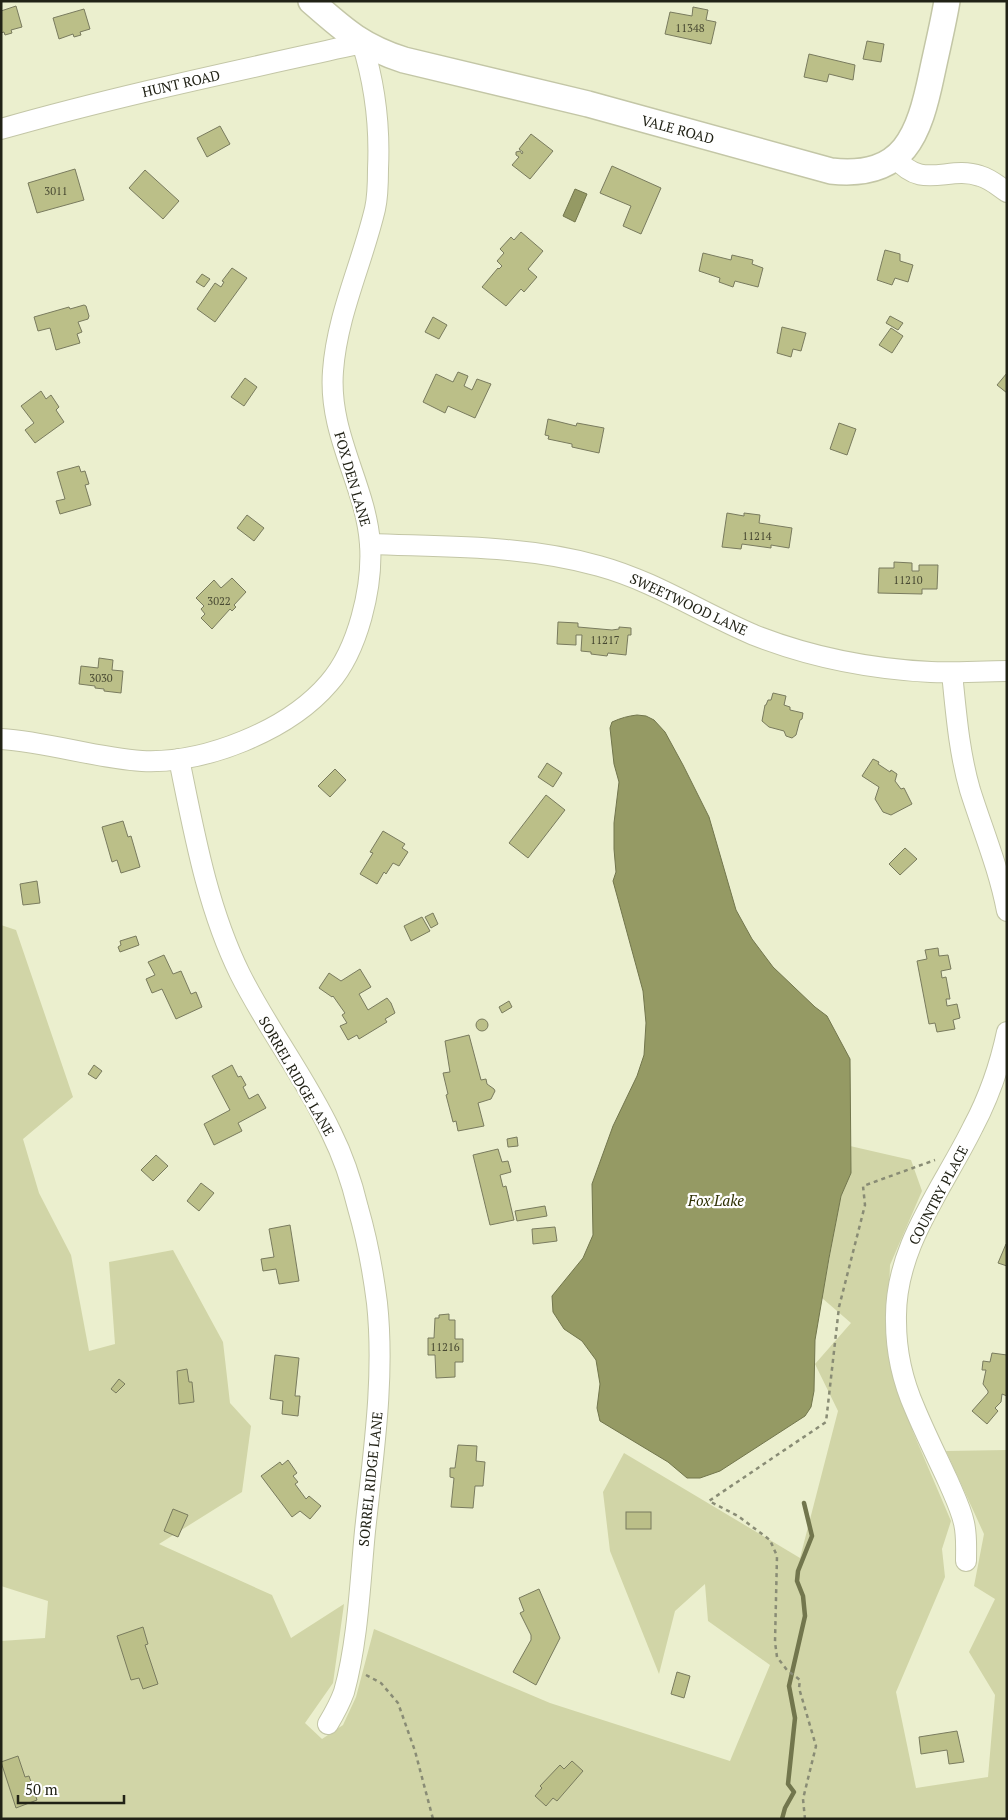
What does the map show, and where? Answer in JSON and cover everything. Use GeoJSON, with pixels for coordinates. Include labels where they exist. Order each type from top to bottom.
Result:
{"type":"FeatureCollection","features":[{"type":"Feature","properties":{"kind":"main road","name":"VALE ROAD"},"geometry":{"type":"LineString","coordinates":[[311,1],[346,32],[382,53],[404,60],[597,106],[831,172],[849,173],[868,172],[882,166],[896,158],[910,142],[919,125],[928,93],[947,1]]}},
{"type":"Feature","properties":{"kind":"street","name":"HUNT ROAD"},"geometry":{"type":"LineString","coordinates":[[1,130],[143,91],[362,43]]}},
{"type":"Feature","properties":{"kind":"street","name":"FOX DEN LANE"},"geometry":{"type":"LineString","coordinates":[[1,740],[141,761],[179,760],[205,755],[264,732],[288,718],[331,681],[346,659],[363,609],[370,566],[367,522],[338,428],[332,380],[340,323],[375,208],[377,194],[378,123],[374,88],[362,43]]}},
{"type":"Feature","properties":{"kind":"street"},"geometry":{"type":"LineString","coordinates":[[896,158],[909,171],[927,176],[966,173],[979,175],[991,180],[1007,192]]}},
{"type":"Feature","properties":{"kind":"street","name":"SWEETWOOD LANE"},"geometry":{"type":"LineString","coordinates":[[370,544],[502,549],[565,558],[600,566],[645,583],[722,621],[799,651],[870,666],[930,672],[1007,671]]}},
{"type":"Feature","properties":{"kind":"street"},"geometry":{"type":"LineString","coordinates":[[952,673],[956,719],[969,784],[997,866],[1007,911]]}},
{"type":"Feature","properties":{"kind":"street","name":"SORREL RIDGE LANE"},"geometry":{"type":"LineString","coordinates":[[179,760],[197,847],[208,889],[231,956],[259,1010],[332,1132],[358,1207],[371,1266],[377,1305],[379,1354],[374,1443],[354,1632],[348,1669],[343,1693],[328,1724]]}},
{"type":"Feature","properties":{"kind":"street","name":"COUNTRY PLACE"},"geometry":{"type":"LineString","coordinates":[[966,1561],[967,1542],[964,1522],[958,1504],[914,1408],[906,1384],[900,1358],[896,1319],[898,1293],[903,1267],[912,1241],[923,1217],[974,1127],[992,1087],[1007,1032]]}},
{"type":"Feature","properties":{"kind":"path"},"geometry":{"type":"LineString","coordinates":[[804,1819],[803,1798],[816,1746],[799,1688],[799,1678],[786,1670],[777,1657],[775,1642],[777,1556],[770,1540],[738,1516],[709,1501],[826,1422],[839,1307],[865,1205],[863,1186],[960,1151]]}},
{"type":"Feature","properties":{"kind":"path"},"geometry":{"type":"LineString","coordinates":[[348,1669],[371,1677],[381,1683],[398,1703],[415,1751],[433,1819]]}},
{"type":"Feature","properties":{"kind":"shaded area"},"geometry":{"type":"Polygon","coordinates":[[[1,925],[16,930],[73,1097],[23,1139],[39,1193],[71,1255],[89,1351],[115,1344],[109,1262],[173,1250],[223,1342],[230,1403],[251,1426],[242,1492],[159,1544],[272,1595],[291,1638],[344,1604],[333,1683],[305,1723],[322,1739],[343,1725],[356,1697],[374,1629],[550,1703],[730,1761],[770,1665],[708,1621],[705,1584],[675,1611],[659,1674],[610,1551],[603,1492],[624,1453],[800,1558],[838,1411],[815,1364],[851,1323],[822,1298],[841,1196],[851,1173],[850,1146],[911,1160],[922,1191],[890,1265],[887,1343],[913,1432],[951,1521],[942,1549],[945,1577],[896,1692],[916,1788],[988,1777],[995,1695],[969,1652],[995,1599],[974,1586],[984,1534],[946,1451],[1007,1450],[1007,1819],[1,1819],[1,1641],[45,1638],[48,1601],[1,1586],[1,925]]]}},
{"type":"Feature","properties":{"kind":"water"},"geometry":{"type":"Polygon","coordinates":[[[575,189],[587,194],[575,222],[563,216],[575,189]]]}},
{"type":"Feature","properties":{"kind":"water","name":"Fox Lake"},"geometry":{"type":"Polygon","coordinates":[[[646,716],[654,720],[665,732],[683,765],[709,817],[736,910],[752,939],[773,967],[827,1016],[850,1059],[851,1173],[841,1196],[829,1258],[815,1340],[814,1391],[811,1407],[805,1416],[720,1471],[700,1478],[687,1478],[668,1462],[600,1421],[597,1408],[600,1384],[596,1360],[582,1341],[564,1329],[553,1312],[552,1296],[583,1258],[593,1235],[592,1184],[613,1126],[637,1076],[644,1055],[646,1023],[643,991],[613,881],[616,872],[614,823],[619,782],[614,764],[610,728],[612,722],[624,717],[646,716]]]}},
{"type":"Feature","properties":{"kind":"building"},"geometry":{"type":"Polygon","coordinates":[[[16,6],[22,27],[11,30],[12,33],[5,35],[4,32],[1,33],[1,11],[16,6]]]}},
{"type":"Feature","properties":{"kind":"building"},"geometry":{"type":"Polygon","coordinates":[[[693,7],[708,10],[706,20],[716,22],[711,44],[665,34],[670,12],[692,16],[693,7]]]}},
{"type":"Feature","properties":{"kind":"building"},"geometry":{"type":"Polygon","coordinates":[[[84,9],[90,29],[80,32],[81,35],[74,37],[73,34],[59,39],[53,18],[84,9]]]}},
{"type":"Feature","properties":{"kind":"building"},"geometry":{"type":"Polygon","coordinates":[[[867,41],[884,44],[881,62],[863,59],[867,41]]]}},
{"type":"Feature","properties":{"kind":"building"},"geometry":{"type":"Polygon","coordinates":[[[809,54],[855,65],[853,80],[829,74],[827,82],[804,77],[809,54]]]}},
{"type":"Feature","properties":{"kind":"building"},"geometry":{"type":"Polygon","coordinates":[[[220,126],[230,144],[207,157],[197,138],[220,126]]]}},
{"type":"Feature","properties":{"kind":"building"},"geometry":{"type":"Polygon","coordinates":[[[531,134],[553,151],[530,179],[512,165],[519,157],[516,155],[516,152],[520,151],[522,154],[523,152],[519,149],[531,134]]]}},
{"type":"Feature","properties":{"kind":"building"},"geometry":{"type":"Polygon","coordinates":[[[612,166],[661,188],[641,234],[623,226],[631,206],[600,193],[612,166]]]}},
{"type":"Feature","properties":{"kind":"building"},"geometry":{"type":"Polygon","coordinates":[[[75,169],[84,200],[37,213],[28,183],[75,169]]]}},
{"type":"Feature","properties":{"kind":"building"},"geometry":{"type":"Polygon","coordinates":[[[145,170],[179,201],[163,219],[129,188],[145,170]]]}},
{"type":"Feature","properties":{"kind":"building"},"geometry":{"type":"Polygon","coordinates":[[[521,232],[543,251],[528,269],[537,277],[524,292],[521,289],[506,306],[482,287],[498,268],[502,266],[497,261],[504,253],[500,249],[511,237],[514,240],[521,232]]]}},
{"type":"Feature","properties":{"kind":"building"},"geometry":{"type":"Polygon","coordinates":[[[885,250],[900,254],[900,261],[913,265],[908,282],[895,278],[892,285],[877,280],[885,250]]]}},
{"type":"Feature","properties":{"kind":"building"},"geometry":{"type":"Polygon","coordinates":[[[703,253],[731,260],[732,255],[753,260],[752,264],[763,268],[758,287],[735,281],[733,287],[719,282],[720,278],[699,271],[703,253]]]}},
{"type":"Feature","properties":{"kind":"building"},"geometry":{"type":"Polygon","coordinates":[[[232,268],[247,278],[215,322],[197,309],[215,283],[221,287],[224,282],[222,281],[232,268]]]}},
{"type":"Feature","properties":{"kind":"building"},"geometry":{"type":"Polygon","coordinates":[[[202,274],[210,279],[204,287],[196,282],[202,274]]]}},
{"type":"Feature","properties":{"kind":"building"},"geometry":{"type":"Polygon","coordinates":[[[84,305],[89,316],[88,319],[78,322],[82,332],[77,334],[80,343],[56,350],[50,328],[38,331],[34,317],[69,307],[70,309],[84,305]]]}},
{"type":"Feature","properties":{"kind":"building"},"geometry":{"type":"Polygon","coordinates":[[[890,316],[903,323],[898,330],[886,323],[890,316]]]}},
{"type":"Feature","properties":{"kind":"building"},"geometry":{"type":"Polygon","coordinates":[[[433,317],[447,325],[439,339],[425,332],[433,317]]]}},
{"type":"Feature","properties":{"kind":"building"},"geometry":{"type":"Polygon","coordinates":[[[782,327],[806,333],[801,351],[793,349],[791,357],[777,353],[782,327]]]}},
{"type":"Feature","properties":{"kind":"building"},"geometry":{"type":"Polygon","coordinates":[[[891,328],[903,336],[892,353],[879,345],[891,328]]]}},
{"type":"Feature","properties":{"kind":"building"},"geometry":{"type":"Polygon","coordinates":[[[458,372],[468,376],[464,386],[472,390],[477,379],[491,384],[475,418],[448,406],[445,413],[423,402],[436,374],[453,382],[458,372]]]}},
{"type":"Feature","properties":{"kind":"building"},"geometry":{"type":"Polygon","coordinates":[[[1007,373],[1007,393],[997,385],[1007,373]]]}},
{"type":"Feature","properties":{"kind":"building"},"geometry":{"type":"Polygon","coordinates":[[[245,378],[257,387],[244,406],[231,397],[245,378]]]}},
{"type":"Feature","properties":{"kind":"building"},"geometry":{"type":"Polygon","coordinates":[[[41,391],[46,399],[51,395],[59,407],[56,410],[64,422],[35,443],[25,430],[34,423],[21,406],[41,391]]]}},
{"type":"Feature","properties":{"kind":"building"},"geometry":{"type":"Polygon","coordinates":[[[548,419],[576,426],[577,423],[604,428],[599,453],[572,447],[572,444],[548,439],[549,436],[545,435],[548,419]]]}},
{"type":"Feature","properties":{"kind":"building"},"geometry":{"type":"Polygon","coordinates":[[[839,423],[856,429],[847,455],[830,449],[839,423]]]}},
{"type":"Feature","properties":{"kind":"building"},"geometry":{"type":"Polygon","coordinates":[[[79,466],[81,472],[85,471],[89,484],[85,485],[91,505],[60,514],[56,501],[65,499],[57,472],[79,466]]]}},
{"type":"Feature","properties":{"kind":"building"},"geometry":{"type":"Polygon","coordinates":[[[727,513],[744,516],[744,513],[760,515],[759,523],[792,528],[789,548],[771,545],[771,548],[742,544],[741,549],[722,547],[727,513]]]}},
{"type":"Feature","properties":{"kind":"building"},"geometry":{"type":"Polygon","coordinates":[[[247,515],[264,528],[254,541],[237,528],[247,515]]]}},
{"type":"Feature","properties":{"kind":"building"},"geometry":{"type":"Polygon","coordinates":[[[894,562],[912,563],[912,571],[919,571],[919,565],[938,565],[937,589],[922,589],[922,594],[878,593],[879,568],[894,568],[894,562]]]}},
{"type":"Feature","properties":{"kind":"building"},"geometry":{"type":"Polygon","coordinates":[[[232,578],[246,592],[234,605],[236,607],[232,611],[230,609],[212,629],[201,618],[205,614],[201,609],[204,606],[196,598],[214,580],[221,588],[232,578]]]}},
{"type":"Feature","properties":{"kind":"building"},"geometry":{"type":"Polygon","coordinates":[[[558,622],[578,623],[578,627],[612,630],[619,629],[619,627],[631,628],[631,635],[628,635],[626,655],[608,653],[607,656],[581,651],[582,635],[576,635],[576,645],[557,644],[558,622]]]}},
{"type":"Feature","properties":{"kind":"building"},"geometry":{"type":"Polygon","coordinates":[[[99,658],[113,660],[112,670],[123,671],[121,693],[104,691],[104,689],[95,688],[95,686],[79,684],[81,666],[98,668],[99,658]]]}},
{"type":"Feature","properties":{"kind":"building"},"geometry":{"type":"Polygon","coordinates":[[[773,693],[786,696],[784,705],[790,707],[790,710],[803,713],[796,735],[792,738],[786,736],[784,731],[769,727],[762,721],[765,705],[768,700],[771,700],[773,693]]]}},
{"type":"Feature","properties":{"kind":"building"},"geometry":{"type":"Polygon","coordinates":[[[873,759],[890,772],[891,770],[897,774],[895,781],[901,789],[904,788],[912,804],[891,815],[883,812],[875,799],[879,787],[862,776],[873,759]]]}},
{"type":"Feature","properties":{"kind":"building"},"geometry":{"type":"Polygon","coordinates":[[[547,763],[562,773],[553,787],[538,777],[547,763]]]}},
{"type":"Feature","properties":{"kind":"building"},"geometry":{"type":"Polygon","coordinates":[[[335,769],[346,780],[330,797],[318,786],[335,769]]]}},
{"type":"Feature","properties":{"kind":"building"},"geometry":{"type":"Polygon","coordinates":[[[546,795],[565,810],[528,858],[509,843],[546,795]]]}},
{"type":"Feature","properties":{"kind":"building"},"geometry":{"type":"Polygon","coordinates":[[[123,821],[128,837],[131,836],[140,867],[121,873],[117,860],[112,862],[102,827],[123,821]]]}},
{"type":"Feature","properties":{"kind":"building"},"geometry":{"type":"Polygon","coordinates":[[[383,831],[405,844],[402,848],[408,852],[399,866],[393,863],[386,874],[384,872],[377,884],[360,874],[373,853],[370,852],[383,831]]]}},
{"type":"Feature","properties":{"kind":"building"},"geometry":{"type":"Polygon","coordinates":[[[905,848],[917,859],[900,875],[889,864],[905,848]]]}},
{"type":"Feature","properties":{"kind":"building"},"geometry":{"type":"Polygon","coordinates":[[[37,881],[40,903],[23,905],[20,884],[37,881]]]}},
{"type":"Feature","properties":{"kind":"building"},"geometry":{"type":"Polygon","coordinates":[[[433,913],[438,924],[431,928],[425,917],[433,913]]]}},
{"type":"Feature","properties":{"kind":"building"},"geometry":{"type":"Polygon","coordinates":[[[422,917],[430,931],[411,941],[404,926],[422,917]]]}},
{"type":"Feature","properties":{"kind":"building"},"geometry":{"type":"Polygon","coordinates":[[[136,936],[139,945],[120,952],[118,947],[121,945],[120,941],[136,936]]]}},
{"type":"Feature","properties":{"kind":"building"},"geometry":{"type":"Polygon","coordinates":[[[938,948],[939,956],[948,955],[951,969],[941,971],[942,978],[946,977],[950,999],[946,999],[947,1006],[957,1004],[960,1018],[953,1020],[955,1029],[937,1032],[935,1023],[929,1024],[917,961],[927,959],[925,950],[938,948]]]}},
{"type":"Feature","properties":{"kind":"building"},"geometry":{"type":"Polygon","coordinates":[[[164,955],[173,974],[181,971],[191,994],[196,992],[202,1007],[176,1019],[162,989],[152,993],[146,979],[155,975],[148,962],[164,955]]]}},
{"type":"Feature","properties":{"kind":"building"},"geometry":{"type":"Polygon","coordinates":[[[360,969],[371,987],[359,994],[368,1010],[387,998],[395,1013],[385,1019],[387,1022],[359,1039],[357,1035],[348,1040],[340,1026],[347,1023],[342,1015],[345,1013],[333,996],[319,988],[329,973],[341,981],[360,969]]]}},
{"type":"Feature","properties":{"kind":"building"},"geometry":{"type":"Polygon","coordinates":[[[509,1001],[512,1007],[502,1013],[499,1007],[509,1001]]]}},
{"type":"Feature","properties":{"kind":"building"},"geometry":{"type":"Polygon","coordinates":[[[480,1019],[484,1019],[488,1025],[484,1031],[480,1031],[476,1027],[476,1023],[480,1019]]]}},
{"type":"Feature","properties":{"kind":"building"},"geometry":{"type":"Polygon","coordinates":[[[469,1035],[481,1080],[486,1079],[487,1084],[495,1091],[491,1099],[478,1103],[484,1126],[458,1131],[456,1121],[453,1122],[446,1095],[448,1094],[443,1073],[450,1072],[445,1041],[469,1035]]]}},
{"type":"Feature","properties":{"kind":"building"},"geometry":{"type":"Polygon","coordinates":[[[94,1065],[102,1071],[96,1079],[88,1074],[94,1065]]]}},
{"type":"Feature","properties":{"kind":"building"},"geometry":{"type":"Polygon","coordinates":[[[232,1065],[238,1077],[241,1076],[246,1085],[243,1087],[249,1099],[258,1094],[266,1108],[238,1123],[242,1131],[214,1145],[204,1124],[230,1110],[212,1076],[232,1065]]]}},
{"type":"Feature","properties":{"kind":"building"},"geometry":{"type":"Polygon","coordinates":[[[517,1137],[518,1146],[508,1147],[507,1139],[517,1137]]]}},
{"type":"Feature","properties":{"kind":"building"},"geometry":{"type":"Polygon","coordinates":[[[498,1149],[502,1162],[508,1161],[511,1172],[500,1175],[503,1187],[506,1186],[514,1220],[490,1225],[473,1155],[498,1149]]]}},
{"type":"Feature","properties":{"kind":"building"},"geometry":{"type":"Polygon","coordinates":[[[156,1155],[168,1166],[153,1181],[141,1170],[156,1155]]]}},
{"type":"Feature","properties":{"kind":"building"},"geometry":{"type":"Polygon","coordinates":[[[201,1183],[214,1193],[199,1211],[187,1201],[201,1183]]]}},
{"type":"Feature","properties":{"kind":"building"},"geometry":{"type":"Polygon","coordinates":[[[545,1206],[547,1216],[517,1221],[515,1211],[545,1206]]]}},
{"type":"Feature","properties":{"kind":"building"},"geometry":{"type":"Polygon","coordinates":[[[290,1225],[299,1281],[279,1284],[276,1269],[263,1271],[261,1259],[274,1257],[269,1229],[290,1225]]]}},
{"type":"Feature","properties":{"kind":"building"},"geometry":{"type":"Polygon","coordinates":[[[555,1227],[557,1241],[533,1244],[532,1229],[555,1227]]]}},
{"type":"Feature","properties":{"kind":"building"},"geometry":{"type":"Polygon","coordinates":[[[1007,1244],[1007,1266],[998,1263],[1007,1244]]]}},
{"type":"Feature","properties":{"kind":"building"},"geometry":{"type":"Polygon","coordinates":[[[449,1314],[449,1320],[455,1320],[455,1339],[463,1339],[463,1362],[455,1362],[455,1377],[436,1378],[435,1355],[428,1355],[428,1338],[434,1338],[435,1318],[439,1318],[439,1315],[449,1314]]]}},
{"type":"Feature","properties":{"kind":"building"},"geometry":{"type":"Polygon","coordinates":[[[992,1353],[1007,1355],[1007,1396],[1002,1394],[1001,1402],[995,1408],[998,1411],[987,1424],[972,1411],[988,1393],[983,1384],[986,1370],[982,1370],[983,1361],[990,1362],[992,1353]]]}},
{"type":"Feature","properties":{"kind":"building"},"geometry":{"type":"Polygon","coordinates":[[[275,1355],[299,1358],[295,1396],[300,1396],[298,1416],[282,1414],[283,1401],[270,1399],[275,1355]]]}},
{"type":"Feature","properties":{"kind":"building"},"geometry":{"type":"Polygon","coordinates":[[[187,1369],[189,1382],[192,1382],[194,1402],[179,1404],[177,1371],[187,1369]]]}},
{"type":"Feature","properties":{"kind":"building"},"geometry":{"type":"Polygon","coordinates":[[[119,1379],[125,1384],[116,1393],[111,1389],[119,1379]]]}},
{"type":"Feature","properties":{"kind":"building"},"geometry":{"type":"Polygon","coordinates":[[[458,1445],[477,1446],[476,1461],[485,1462],[483,1486],[475,1486],[473,1508],[451,1507],[454,1478],[450,1477],[450,1468],[455,1468],[458,1445]]]}},
{"type":"Feature","properties":{"kind":"building"},"geometry":{"type":"Polygon","coordinates":[[[288,1460],[297,1473],[293,1476],[298,1482],[295,1484],[306,1499],[309,1496],[321,1506],[310,1519],[300,1511],[292,1517],[261,1476],[280,1462],[282,1465],[288,1460]]]}},
{"type":"Feature","properties":{"kind":"building"},"geometry":{"type":"Polygon","coordinates":[[[173,1509],[188,1515],[178,1537],[164,1531],[173,1509]]]}},
{"type":"Feature","properties":{"kind":"building"},"geometry":{"type":"Polygon","coordinates":[[[626,1512],[651,1512],[651,1529],[626,1529],[626,1512]]]}},
{"type":"Feature","properties":{"kind":"building"},"geometry":{"type":"Polygon","coordinates":[[[539,1589],[560,1638],[536,1685],[513,1672],[531,1640],[531,1635],[520,1613],[524,1611],[519,1598],[539,1589]]]}},
{"type":"Feature","properties":{"kind":"building"},"geometry":{"type":"Polygon","coordinates":[[[143,1627],[148,1644],[145,1645],[158,1684],[143,1689],[139,1678],[131,1680],[117,1636],[143,1627]]]}},
{"type":"Feature","properties":{"kind":"building"},"geometry":{"type":"Polygon","coordinates":[[[677,1672],[690,1676],[684,1698],[671,1694],[677,1672]]]}},
{"type":"Feature","properties":{"kind":"building"},"geometry":{"type":"Polygon","coordinates":[[[957,1731],[964,1762],[949,1764],[947,1750],[921,1754],[919,1737],[957,1731]]]}},
{"type":"Feature","properties":{"kind":"building"},"geometry":{"type":"Polygon","coordinates":[[[18,1756],[25,1777],[29,1776],[37,1800],[16,1808],[1,1762],[18,1756]]]}},
{"type":"Feature","properties":{"kind":"building"},"geometry":{"type":"Polygon","coordinates":[[[572,1761],[583,1771],[557,1801],[553,1798],[546,1806],[535,1796],[542,1788],[540,1786],[560,1765],[564,1769],[572,1761]]]}},
{"type":"Feature","properties":{"kind":"waterway"},"geometry":{"type":"LineString","coordinates":[[782,1819],[785,1808],[794,1792],[788,1784],[795,1718],[789,1686],[805,1616],[803,1596],[797,1581],[798,1571],[812,1536],[804,1503]]}}]}
